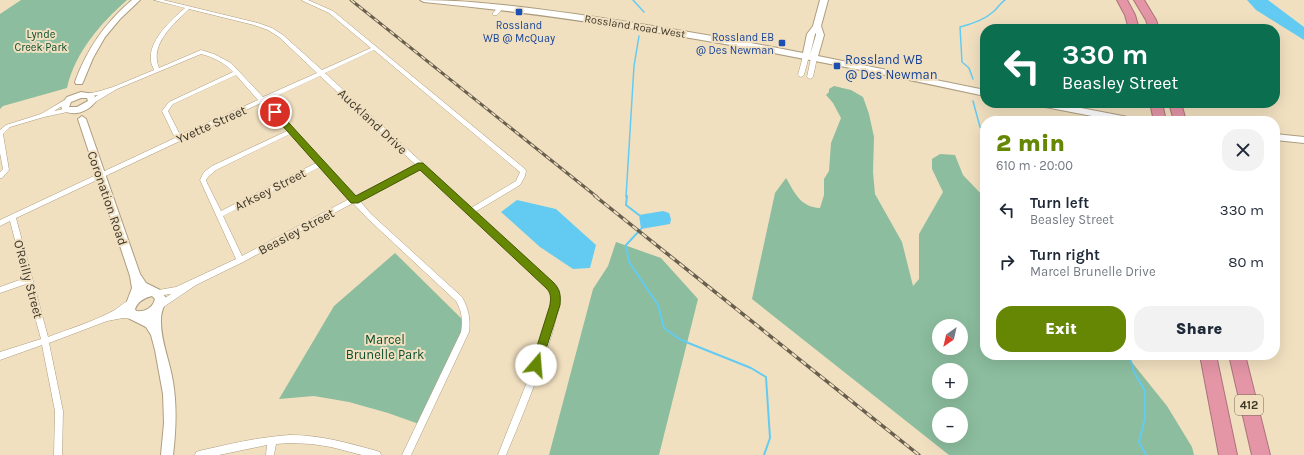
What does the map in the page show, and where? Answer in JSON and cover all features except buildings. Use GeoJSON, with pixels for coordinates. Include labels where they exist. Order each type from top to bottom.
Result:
{"type":"FeatureCollection","features":[{"type":"Feature","properties":{"kind":"highway"},"geometry":{"type":"LineString","coordinates":[[1122,0],[1130,14],[1133,24]]}},
{"type":"Feature","properties":{"kind":"highway"},"geometry":{"type":"LineString","coordinates":[[1139,0],[1152,24]]}},
{"type":"Feature","properties":{"kind":"highway","name":"412"},"geometry":{"type":"LineString","coordinates":[[1209,360],[1228,455]]}},
{"type":"Feature","properties":{"kind":"highway","name":"412"},"geometry":{"type":"LineString","coordinates":[[1238,360],[1261,455]]}},
{"type":"Feature","properties":{"kind":"street"},"geometry":{"type":"LineString","coordinates":[[82,119],[65,108],[66,103],[74,94],[92,50],[102,34],[112,21],[136,0]]}},
{"type":"Feature","properties":{"kind":"street","name":"Auckland Drive"},"geometry":{"type":"LineString","coordinates":[[157,0],[270,29],[281,36],[554,290],[556,296],[554,312],[532,378],[502,455]]}},
{"type":"Feature","properties":{"kind":"street"},"geometry":{"type":"LineString","coordinates":[[304,0],[331,12],[523,171],[518,182],[470,211]]}},
{"type":"Feature","properties":{"kind":"street","name":"Rossland Road West"},"geometry":{"type":"LineString","coordinates":[[424,0],[504,3]]}},
{"type":"Feature","properties":{"kind":"street","name":"Rossland Road West"},"geometry":{"type":"LineString","coordinates":[[470,0],[504,3],[618,24],[806,53],[980,92]]}},
{"type":"Feature","properties":{"kind":"street"},"geometry":{"type":"LineString","coordinates":[[801,75],[811,34],[817,26],[824,0]]}},
{"type":"Feature","properties":{"kind":"street"},"geometry":{"type":"LineString","coordinates":[[495,14],[504,3]]}},
{"type":"Feature","properties":{"kind":"street"},"geometry":{"type":"LineString","coordinates":[[157,70],[154,59],[155,47],[161,35],[188,8]]}},
{"type":"Feature","properties":{"kind":"street"},"geometry":{"type":"LineString","coordinates":[[810,77],[820,35],[817,26]]}},
{"type":"Feature","properties":{"kind":"street","name":"Yvette Street"},"geometry":{"type":"LineString","coordinates":[[0,223],[375,48]]}},
{"type":"Feature","properties":{"kind":"street"},"geometry":{"type":"LineString","coordinates":[[0,176],[6,170],[0,134],[8,126],[40,116],[83,108],[89,99],[201,52],[221,59],[229,64],[382,229],[459,299],[465,311],[466,325],[462,339],[406,455]]}},
{"type":"Feature","properties":{"kind":"street","name":"Rossland Road West"},"geometry":{"type":"LineString","coordinates":[[815,55],[980,88]]}},
{"type":"Feature","properties":{"kind":"street"},"geometry":{"type":"LineString","coordinates":[[179,139],[165,111],[168,106],[178,99],[237,72]]}},
{"type":"Feature","properties":{"kind":"street"},"geometry":{"type":"LineString","coordinates":[[79,82],[81,91],[89,99]]}},
{"type":"Feature","properties":{"kind":"street"},"geometry":{"type":"LineString","coordinates":[[40,116],[76,96],[89,99]]}},
{"type":"Feature","properties":{"kind":"street"},"geometry":{"type":"LineString","coordinates":[[82,119],[82,114],[89,99]]}},
{"type":"Feature","properties":{"kind":"street"},"geometry":{"type":"LineString","coordinates":[[1066,108],[1107,116]]}},
{"type":"Feature","properties":{"kind":"street","name":"Coronation Road"},"geometry":{"type":"LineString","coordinates":[[82,119],[135,276],[137,288],[133,301],[130,305],[129,312],[135,316]]}},
{"type":"Feature","properties":{"kind":"street"},"geometry":{"type":"LineString","coordinates":[[240,260],[203,180],[206,174],[214,168],[292,131]]}},
{"type":"Feature","properties":{"kind":"street"},"geometry":{"type":"LineString","coordinates":[[1280,138],[1304,140]]}},
{"type":"Feature","properties":{"kind":"street","name":"Arksey Street"},"geometry":{"type":"LineString","coordinates":[[219,215],[321,163]]}},
{"type":"Feature","properties":{"kind":"street","name":"Beasley Street"},"geometry":{"type":"LineString","coordinates":[[154,293],[173,291],[240,260],[420,165]]}},
{"type":"Feature","properties":{"kind":"street","name":"O'Reilly Street"},"geometry":{"type":"LineString","coordinates":[[12,217],[45,341],[59,411],[58,455]]}},
{"type":"Feature","properties":{"kind":"street","name":"Coronation Road"},"geometry":{"type":"LineString","coordinates":[[135,276],[142,286],[154,293]]}},
{"type":"Feature","properties":{"kind":"street"},"geometry":{"type":"LineString","coordinates":[[0,290],[29,280]]}},
{"type":"Feature","properties":{"kind":"street","name":"Beasley Street"},"geometry":{"type":"LineString","coordinates":[[159,306],[192,283]]}},
{"type":"Feature","properties":{"kind":"street"},"geometry":{"type":"LineString","coordinates":[[0,356],[107,318],[122,310],[142,294],[154,293],[161,298],[155,314],[156,334],[169,381],[171,428],[167,455]]}},
{"type":"Feature","properties":{"kind":"street"},"geometry":{"type":"LineString","coordinates":[[107,318],[123,315],[145,315],[159,306]]}},
{"type":"Feature","properties":{"kind":"street"},"geometry":{"type":"LineString","coordinates":[[135,316],[150,324],[156,334]]}},
{"type":"Feature","properties":{"kind":"street"},"geometry":{"type":"LineString","coordinates":[[199,455],[214,454],[272,441],[301,438],[325,441],[377,455]]}},
{"type":"Feature","properties":{"kind":"street"},"geometry":{"type":"LineString","coordinates":[[270,455],[272,441]]}},
{"type":"Feature","properties":{"kind":"green space","name":"Lynde Creek Park"},"geometry":{"type":"Polygon","coordinates":[[[21,0],[127,0],[108,18],[90,39],[76,62],[67,88],[3,106],[0,109],[0,14],[21,0]]]}},
{"type":"Feature","properties":{"kind":"green space"},"geometry":{"type":"Polygon","coordinates":[[[834,86],[851,90],[863,97],[869,114],[874,137],[873,172],[875,194],[902,242],[913,286],[919,279],[919,234],[943,192],[932,169],[932,159],[940,154],[955,155],[963,175],[980,193],[980,360],[1130,360],[1167,406],[1192,447],[1194,455],[949,455],[934,443],[968,443],[968,407],[932,407],[932,442],[752,299],[775,193],[786,178],[795,194],[803,202],[813,207],[820,208],[824,195],[824,179],[829,171],[831,143],[841,118],[833,103],[826,95],[829,92],[829,89],[834,86]]]}},
{"type":"Feature","properties":{"kind":"green space"},"geometry":{"type":"Polygon","coordinates":[[[616,242],[661,258],[698,299],[659,455],[549,455],[593,289],[608,266],[616,242]]]}},
{"type":"Feature","properties":{"kind":"green space","name":"Marcel Brunelle Park"},"geometry":{"type":"Polygon","coordinates":[[[395,253],[464,321],[462,336],[419,424],[349,402],[314,396],[279,399],[334,306],[395,253]]]}},
{"type":"Feature","properties":{"kind":"water"},"geometry":{"type":"Polygon","coordinates":[[[1247,0],[1268,0],[1304,27],[1304,40],[1280,24],[1256,10],[1247,0]]]}},
{"type":"Feature","properties":{"kind":"water"},"geometry":{"type":"Polygon","coordinates":[[[517,200],[556,209],[596,245],[590,268],[573,269],[540,247],[501,212],[517,200]]]}},
{"type":"Feature","properties":{"kind":"water"},"geometry":{"type":"Polygon","coordinates":[[[663,211],[669,213],[671,219],[670,224],[641,229],[639,215],[663,211]]]}},
{"type":"Feature","properties":{"kind":"waterway"},"geometry":{"type":"LineString","coordinates":[[633,0],[644,12]]}},
{"type":"Feature","properties":{"kind":"waterway"},"geometry":{"type":"LineString","coordinates":[[973,79],[969,68],[962,62],[960,27],[986,17],[1005,0]]}},
{"type":"Feature","properties":{"kind":"waterway"},"geometry":{"type":"LineString","coordinates":[[626,197],[634,66],[639,36]]}},
{"type":"Feature","properties":{"kind":"waterway"},"geometry":{"type":"LineString","coordinates":[[973,101],[980,127]]}},
{"type":"Feature","properties":{"kind":"waterway"},"geometry":{"type":"LineString","coordinates":[[627,196],[626,205],[639,215]]}},
{"type":"Feature","properties":{"kind":"waterway"},"geometry":{"type":"LineString","coordinates":[[641,229],[626,245],[629,262],[658,305],[664,328],[681,340],[751,368],[766,377],[770,438],[764,455]]}},
{"type":"Feature","properties":{"kind":"waterway"},"geometry":{"type":"LineString","coordinates":[[1130,360],[1134,372],[1145,391],[1145,418],[1139,442],[1146,455]]}},
{"type":"Feature","properties":{"kind":"railway"},"geometry":{"type":"LineString","coordinates":[[351,0],[597,197]]}},
{"type":"Feature","properties":{"kind":"railway"},"geometry":{"type":"LineString","coordinates":[[595,196],[919,455]]}},
{"type":"Feature","properties":{"kind":"place","name":"Rossland WB @ McQuay"},"geometry":{"type":"Point","coordinates":[519,12]}},
{"type":"Feature","properties":{"kind":"place","name":"Rossland EB @ Des Newman"},"geometry":{"type":"Point","coordinates":[782,43]}},
{"type":"Feature","properties":{"kind":"place","name":"Rossland WB @ Des Newman"},"geometry":{"type":"Point","coordinates":[837,66]}},
{"type":"Feature","properties":{"kind":"route"},"geometry":{"type":"LineString","coordinates":[[275,112],[355,200],[420,165],[496,234],[549,285],[554,290],[556,296],[554,312],[536,365]]}}]}
